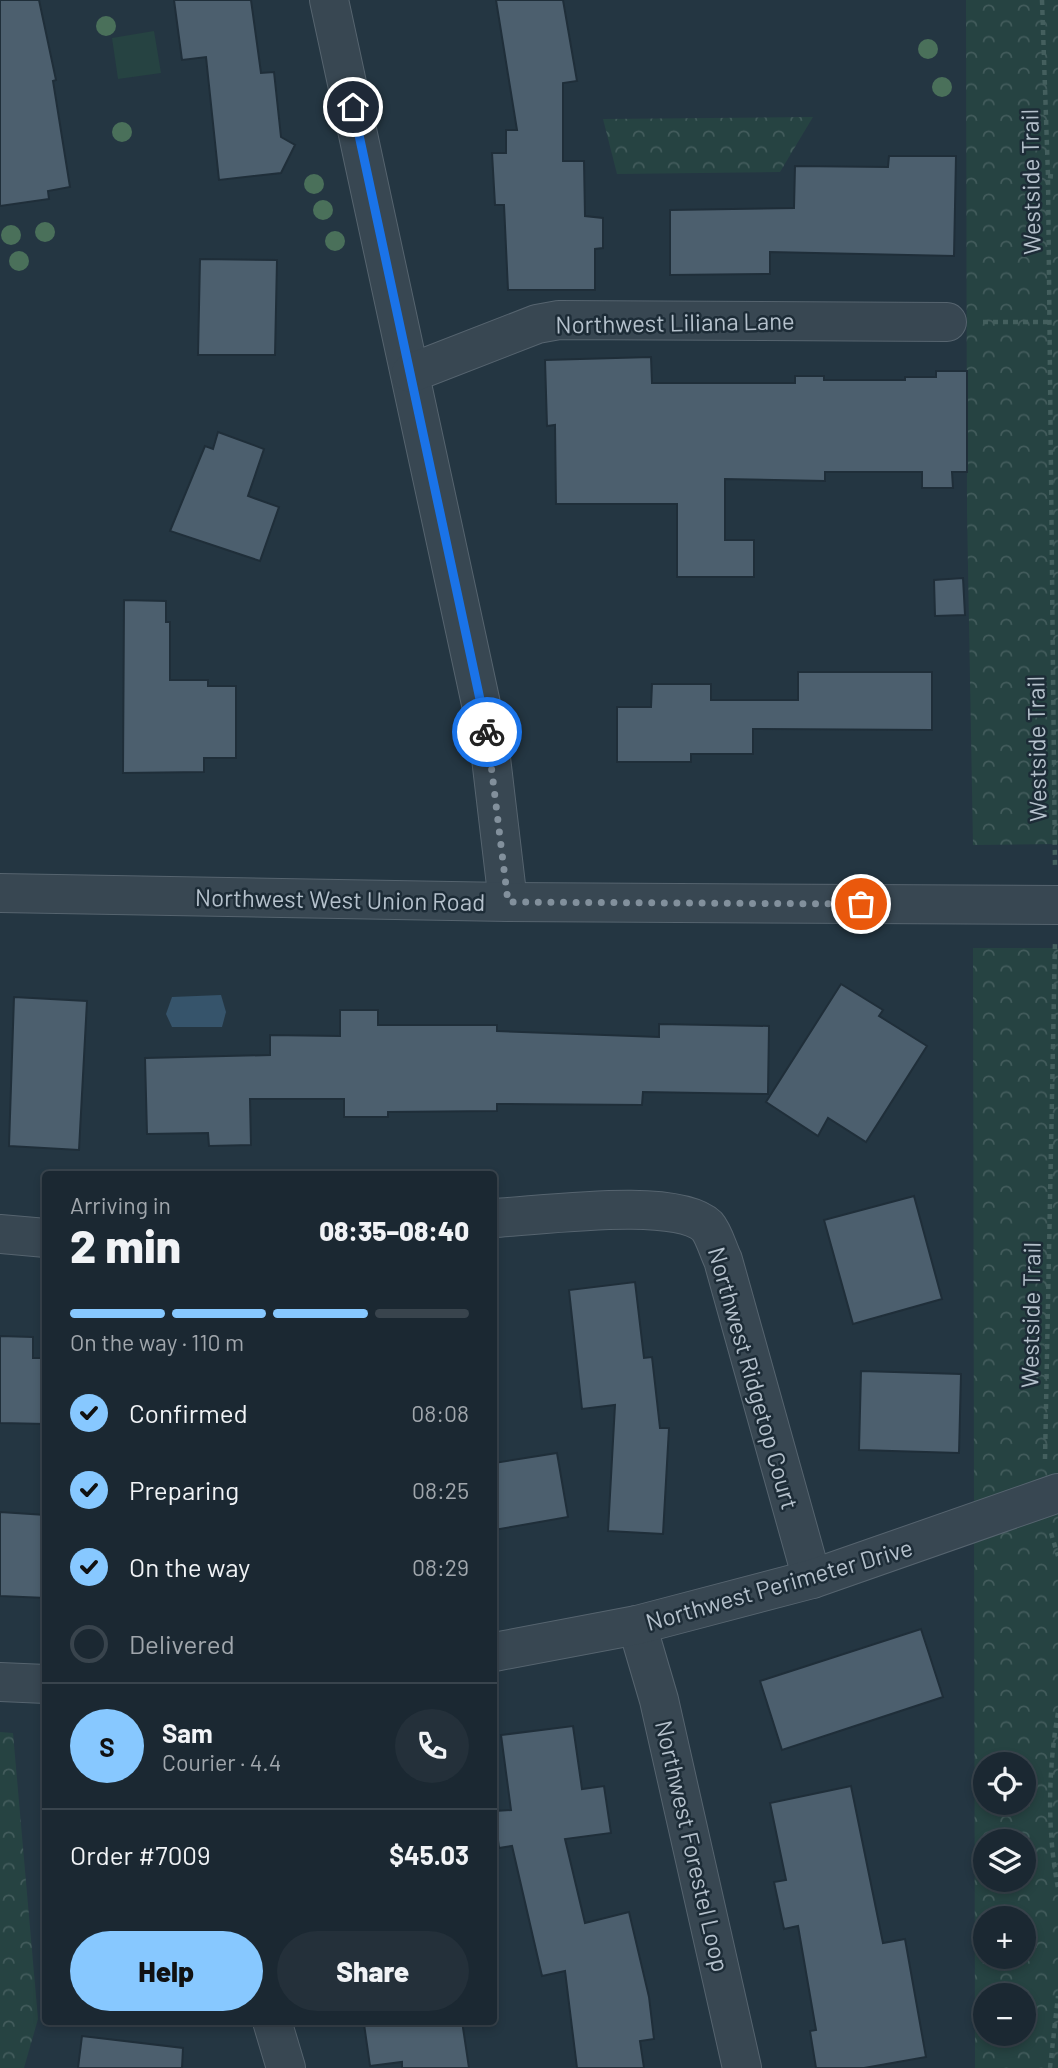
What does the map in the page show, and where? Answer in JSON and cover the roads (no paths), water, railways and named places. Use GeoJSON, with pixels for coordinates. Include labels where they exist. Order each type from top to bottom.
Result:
{"type":"FeatureCollection","features":[{"type":"Feature","properties":{"kind":"street"},"geometry":{"type":"LineString","coordinates":[[330,0],[489,741],[508,902]]}},
{"type":"Feature","properties":{"kind":"street","name":"Northwest Liliana Lane"},"geometry":{"type":"LineString","coordinates":[[411,373],[537,324],[559,320],[947,322]]}},
{"type":"Feature","properties":{"kind":"street","name":"Northwest West Union Road"},"geometry":{"type":"LineString","coordinates":[[0,893],[508,902],[1057,905]]}},
{"type":"Feature","properties":{"kind":"street","name":"Northwest Ridgetop Court"},"geometry":{"type":"LineString","coordinates":[[497,1219],[658,1209],[687,1213],[708,1227],[723,1260],[812,1579]]}},
{"type":"Feature","properties":{"kind":"street"},"geometry":{"type":"LineString","coordinates":[[0,1234],[42,1238]]}},
{"type":"Feature","properties":{"kind":"street","name":"Northwest Perimeter Drive"},"geometry":{"type":"LineString","coordinates":[[497,1651],[637,1625],[812,1579],[1051,1495]]}},
{"type":"Feature","properties":{"kind":"street","name":"Northwest Forestel Loop"},"geometry":{"type":"LineString","coordinates":[[637,1625],[659,1700],[742,2068]]}},
{"type":"Feature","properties":{"kind":"street"},"geometry":{"type":"LineString","coordinates":[[0,1682],[42,1685]]}},
{"type":"Feature","properties":{"kind":"street"},"geometry":{"type":"LineString","coordinates":[[273,2025],[286,2068]]}},
{"type":"Feature","properties":{"kind":"water"},"geometry":{"type":"Polygon","coordinates":[[[221,995],[226,1012],[222,1027],[172,1027],[166,1014],[172,997],[221,995]]]}}]}
